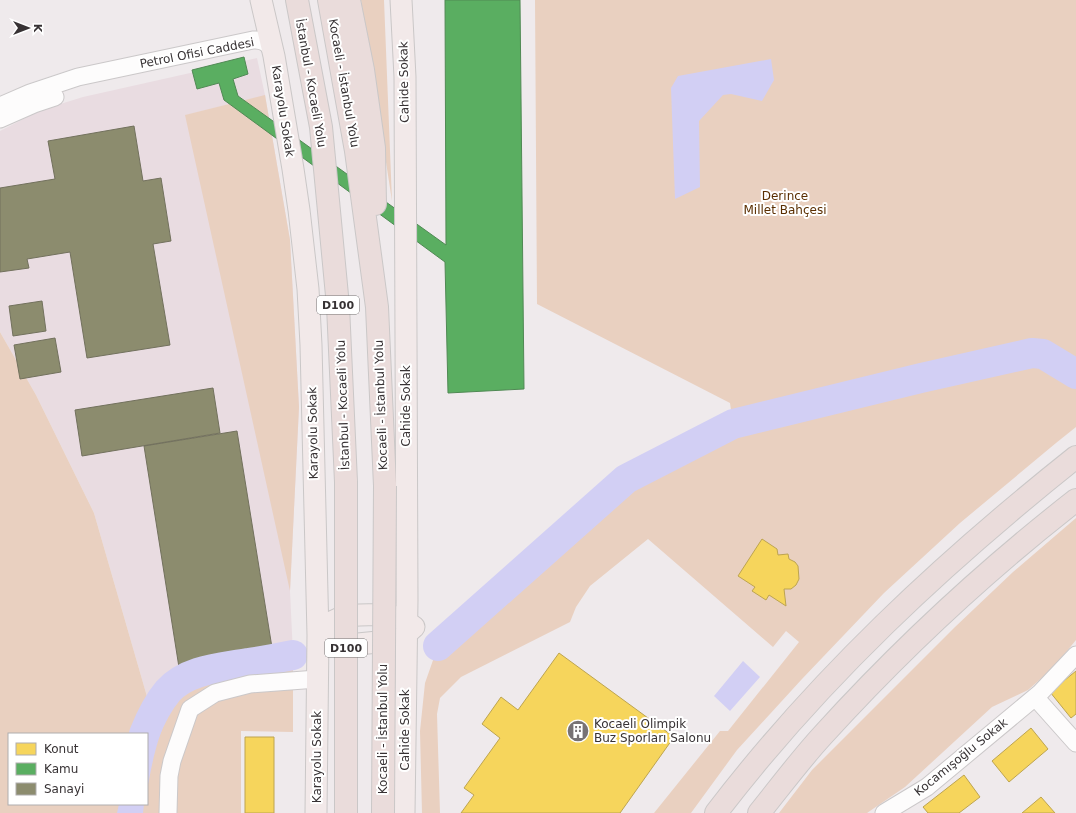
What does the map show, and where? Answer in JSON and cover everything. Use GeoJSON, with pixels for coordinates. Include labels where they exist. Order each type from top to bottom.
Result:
{"type":"FeatureCollection","features":[{"type":"Feature","properties":{"kind":"highway","name":"İstanbul - Kocaeli Yolu"},"geometry":{"type":"LineString","coordinates":[[297,0],[321,128],[338,306],[346,482],[346,813]]}},
{"type":"Feature","properties":{"kind":"highway","name":"Kocaeli - İstanbul Yolu"},"geometry":{"type":"LineString","coordinates":[[329,0],[356,151],[378,307],[385,486],[383,813]]}},
{"type":"Feature","properties":{"kind":"highway"},"geometry":{"type":"LineString","coordinates":[[349,0],[363,70],[374,148],[378,307]]}},
{"type":"Feature","properties":{"kind":"highway"},"geometry":{"type":"LineString","coordinates":[[716,813],[783,731],[842,667],[891,618],[982,533],[1076,457]]}},
{"type":"Feature","properties":{"kind":"highway"},"geometry":{"type":"LineString","coordinates":[[759,813],[822,736],[924,631],[1047,523],[1076,500]]}},
{"type":"Feature","properties":{"kind":"main road","name":"Cahide Sokak"},"geometry":{"type":"LineString","coordinates":[[401,0],[405,85],[404,813]]}},
{"type":"Feature","properties":{"kind":"main road","name":"Cahide Sokak"},"geometry":{"type":"LineString","coordinates":[[413,0],[415,77],[405,628],[414,813]]}},
{"type":"Feature","properties":{"kind":"main road","name":"Karayolu Sokak"},"geometry":{"type":"LineString","coordinates":[[261,1],[274,56],[300,210],[308,289],[311,345],[318,635],[316,813]]}},
{"type":"Feature","properties":{"kind":"main road"},"geometry":{"type":"LineString","coordinates":[[317,609],[329,617],[338,619]]}},
{"type":"Feature","properties":{"kind":"main road"},"geometry":{"type":"LineString","coordinates":[[338,646],[318,635],[338,619],[359,615],[388,615],[405,628]]}},
{"type":"Feature","properties":{"kind":"main road"},"geometry":{"type":"LineString","coordinates":[[317,656],[331,648],[405,628]]}},
{"type":"Feature","properties":{"kind":"street"},"geometry":{"type":"LineString","coordinates":[[253,40],[258,34],[260,26],[261,1]]}},
{"type":"Feature","properties":{"kind":"street","name":"Petrol Ofisi Caddesi"},"geometry":{"type":"LineString","coordinates":[[0,106],[30,93],[78,77],[253,40],[259,40],[268,44],[274,56]]}},
{"type":"Feature","properties":{"kind":"street","name":"Petrol Ofisi Caddesi"},"geometry":{"type":"LineString","coordinates":[[0,119],[34,104],[81,89],[255,50],[266,51],[274,56]]}},
{"type":"Feature","properties":{"kind":"street","name":"Kocamışoğlu Sokak"},"geometry":{"type":"LineString","coordinates":[[884,813],[927,787],[1035,697],[1076,655]]}},
{"type":"Feature","properties":{"kind":"street"},"geometry":{"type":"LineString","coordinates":[[168,813],[169,776],[172,761],[190,709],[215,692],[250,684],[317,679]]}},
{"type":"Feature","properties":{"kind":"street"},"geometry":{"type":"LineString","coordinates":[[1035,697],[1076,743]]}},
{"type":"Feature","properties":{"kind":"shaded area"},"geometry":{"type":"Polygon","coordinates":[[[257,58],[265,95],[290,240],[299,407],[290,591],[293,655],[168,691],[154,711],[148,700],[94,513],[36,395],[0,332],[0,131],[41,110],[83,97],[257,58]]]}},
{"type":"Feature","properties":{"kind":"green space"},"geometry":{"type":"Polygon","coordinates":[[[361,0],[384,0],[392,201],[361,0]]]}},
{"type":"Feature","properties":{"kind":"green space","name":"Derince Millet Bahçesi"},"geometry":{"type":"Polygon","coordinates":[[[535,0],[1076,0],[1076,427],[960,523],[884,593],[737,750],[691,813],[654,813],[720,731],[728,731],[799,642],[786,631],[773,647],[648,539],[590,586],[576,607],[570,622],[461,677],[440,698],[437,714],[440,813],[422,813],[420,731],[425,683],[438,646],[630,480],[733,424],[730,403],[537,304],[535,0]]]}},
{"type":"Feature","properties":{"kind":"green space"},"geometry":{"type":"Polygon","coordinates":[[[265,95],[290,240],[299,407],[290,591],[185,115],[265,95]]]}},
{"type":"Feature","properties":{"kind":"green space"},"geometry":{"type":"Polygon","coordinates":[[[0,332],[36,395],[94,513],[153,713],[169,691],[181,680],[293,655],[293,732],[241,731],[241,813],[0,813],[0,332]]]}},
{"type":"Feature","properties":{"kind":"green space"},"geometry":{"type":"Polygon","coordinates":[[[1076,518],[1076,640],[1053,668],[1028,690],[992,707],[905,787],[867,813],[779,813],[812,770],[955,627],[1013,572],[1076,518]]]}},
{"type":"Feature","properties":{"kind":"water"},"geometry":{"type":"Polygon","coordinates":[[[771,59],[774,80],[762,101],[731,94],[723,95],[699,121],[700,187],[675,199],[671,88],[678,76],[771,59]]]}},
{"type":"Feature","properties":{"kind":"water"},"geometry":{"type":"Polygon","coordinates":[[[293,655],[293,665],[218,675],[210,677],[191,688],[180,699],[163,727],[148,785],[148,733],[132,733],[148,700],[154,711],[169,691],[181,680],[203,670],[293,655]]]}},
{"type":"Feature","properties":{"kind":"water"},"geometry":{"type":"Polygon","coordinates":[[[743,661],[760,677],[730,711],[714,696],[743,661]]]}},
{"type":"Feature","properties":{"kind":"water"},"geometry":{"type":"Polygon","coordinates":[[[119,805],[144,805],[143,813],[117,813],[119,805]]]}},
{"type":"Feature","properties":{"kind":"building: Konut"},"geometry":{"type":"Polygon","coordinates":[[[762,539],[777,549],[778,555],[788,554],[789,559],[795,562],[798,566],[799,579],[796,585],[791,589],[784,589],[786,606],[769,595],[766,600],[752,591],[755,587],[738,576],[762,539]]]}},
{"type":"Feature","properties":{"kind":"building: Konut","name":"Kocaeli Olimpik Buz Sporları Salonu"},"geometry":{"type":"Polygon","coordinates":[[[559,653],[674,737],[620,813],[461,813],[474,795],[464,788],[500,738],[482,724],[501,697],[518,710],[559,653]]]}},
{"type":"Feature","properties":{"kind":"building: Konut"},"geometry":{"type":"Polygon","coordinates":[[[1076,671],[1076,714],[1071,718],[1050,692],[1076,671]]]}},
{"type":"Feature","properties":{"kind":"building: Konut"},"geometry":{"type":"Polygon","coordinates":[[[1031,728],[1048,749],[1009,782],[992,761],[1031,728]]]}},
{"type":"Feature","properties":{"kind":"building: Konut"},"geometry":{"type":"Polygon","coordinates":[[[245,737],[274,737],[274,813],[245,813],[245,737]]]}},
{"type":"Feature","properties":{"kind":"building: Konut"},"geometry":{"type":"Polygon","coordinates":[[[964,775],[980,797],[959,813],[928,813],[923,807],[964,775]]]}},
{"type":"Feature","properties":{"kind":"building: Konut"},"geometry":{"type":"Polygon","coordinates":[[[1041,797],[1055,813],[1022,813],[1041,797]]]}},
{"type":"Feature","properties":{"kind":"building: Kamu"},"geometry":{"type":"Polygon","coordinates":[[[445,0],[520,0],[524,389],[448,393],[445,262],[224,100],[219,83],[197,89],[192,70],[244,57],[248,74],[233,79],[238,96],[446,245],[445,0]]]}},
{"type":"Feature","properties":{"kind":"building: Sanayi"},"geometry":{"type":"Polygon","coordinates":[[[134,126],[143,181],[161,178],[171,241],[153,244],[170,345],[87,358],[70,252],[27,259],[29,268],[0,272],[0,188],[55,179],[48,141],[134,126]]]}},
{"type":"Feature","properties":{"kind":"building: Sanayi"},"geometry":{"type":"Polygon","coordinates":[[[42,301],[46,331],[13,336],[9,306],[42,301]]]}},
{"type":"Feature","properties":{"kind":"building: Sanayi"},"geometry":{"type":"Polygon","coordinates":[[[55,338],[61,372],[20,379],[14,345],[55,338]]]}},
{"type":"Feature","properties":{"kind":"building: Sanayi"},"geometry":{"type":"Polygon","coordinates":[[[213,388],[220,433],[82,456],[75,410],[213,388]]]}},
{"type":"Feature","properties":{"kind":"building: Sanayi"},"geometry":{"type":"Polygon","coordinates":[[[237,431],[274,660],[202,671],[181,680],[144,446],[237,431]]]}},
{"type":"Feature","properties":{"kind":"waterway"},"geometry":{"type":"LineString","coordinates":[[438,646],[626,479],[733,424],[921,378],[1032,353],[1043,354],[1076,374]]}},
{"type":"Feature","properties":{"kind":"waterway"},"geometry":{"type":"LineString","coordinates":[[144,733],[160,701],[168,691],[185,678],[216,668],[293,655]]}},
{"type":"Feature","properties":{"kind":"place","name":"Kocaeli Olimpik Buz Sporları Salonu"},"geometry":{"type":"Point","coordinates":[578,731]}}]}
